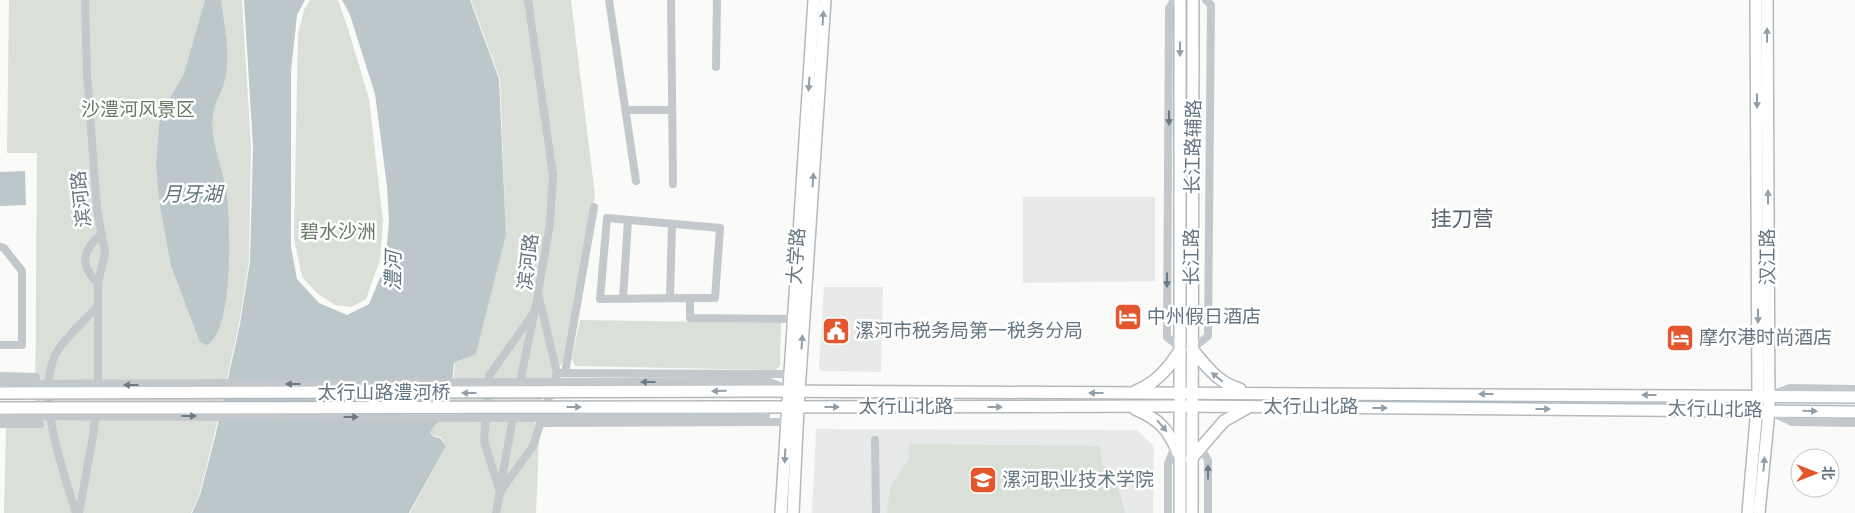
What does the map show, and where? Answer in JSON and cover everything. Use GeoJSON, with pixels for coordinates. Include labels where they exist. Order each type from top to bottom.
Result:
{"type":"FeatureCollection","features":[{"type":"Feature","properties":{"kind":"main road","name":"大学路"},"geometry":{"type":"LineString","coordinates":[[794,390],[790,374],[814,0]]}},
{"type":"Feature","properties":{"kind":"main road","name":"大学路"},"geometry":{"type":"LineString","coordinates":[[793,513],[792,407],[825,0]]}},
{"type":"Feature","properties":{"kind":"main road","name":"长江路"},"geometry":{"type":"LineString","coordinates":[[1180,0],[1186,349],[1186,406],[1182,439],[1192,513]]}},
{"type":"Feature","properties":{"kind":"main road","name":"长江路"},"geometry":{"type":"LineString","coordinates":[[1186,349],[1194,0]]}},
{"type":"Feature","properties":{"kind":"main road","name":"汉江路"},"geometry":{"type":"LineString","coordinates":[[1756,0],[1764,395]]}},
{"type":"Feature","properties":{"kind":"main road","name":"汉江路"},"geometry":{"type":"LineString","coordinates":[[1759,513],[1764,395],[1767,0]]}},
{"type":"Feature","properties":{"kind":"main road"},"geometry":{"type":"LineString","coordinates":[[1132,393],[1152,384],[1186,349],[1229,386],[1251,392]]}},
{"type":"Feature","properties":{"kind":"main road","name":"太行山北路"},"geometry":{"type":"LineString","coordinates":[[767,386],[794,390],[1855,397]]}},
{"type":"Feature","properties":{"kind":"main road","name":"太行山路澧河桥"},"geometry":{"type":"LineString","coordinates":[[0,393],[98,389],[767,386]]}},
{"type":"Feature","properties":{"kind":"main road","name":"太行山北路"},"geometry":{"type":"LineString","coordinates":[[766,411],[792,407],[1186,406],[1855,412]]}},
{"type":"Feature","properties":{"kind":"main road","name":"大学路"},"geometry":{"type":"LineString","coordinates":[[781,513],[786,422],[792,407]]}},
{"type":"Feature","properties":{"kind":"main road"},"geometry":{"type":"LineString","coordinates":[[1131,407],[1155,418],[1168,433],[1182,439],[1186,459],[1201,448],[1224,421],[1249,407]]}},
{"type":"Feature","properties":{"kind":"main road","name":"太行山路澧河桥"},"geometry":{"type":"LineString","coordinates":[[0,408],[96,412],[514,413],[766,411]]}},
{"type":"Feature","properties":{"kind":"main road","name":"汉江路"},"geometry":{"type":"LineString","coordinates":[[1748,513],[1763,410]]}},
{"type":"Feature","properties":{"kind":"main road","name":"长江路"},"geometry":{"type":"LineString","coordinates":[[1180,513],[1186,459]]}},
{"type":"Feature","properties":{"kind":"street","name":"滨河路"},"geometry":{"type":"LineString","coordinates":[[85,0],[87,74],[97,209],[105,253],[98,283],[98,389]]}},
{"type":"Feature","properties":{"kind":"street","name":"滨河路"},"geometry":{"type":"LineString","coordinates":[[528,0],[553,175],[550,223],[538,293],[561,373]]}},
{"type":"Feature","properties":{"kind":"street"},"geometry":{"type":"LineString","coordinates":[[609,0],[627,110],[636,181]]}},
{"type":"Feature","properties":{"kind":"street"},"geometry":{"type":"LineString","coordinates":[[671,0],[673,184]]}},
{"type":"Feature","properties":{"kind":"street"},"geometry":{"type":"LineString","coordinates":[[716,67],[717,0]]}},
{"type":"Feature","properties":{"kind":"street","name":"长江路辅路"},"geometry":{"type":"LineString","coordinates":[[1174,0],[1169,9],[1167,337],[1186,349],[1208,336],[1211,4],[1206,0]]}},
{"type":"Feature","properties":{"kind":"street"},"geometry":{"type":"LineString","coordinates":[[627,110],[672,110]]}},
{"type":"Feature","properties":{"kind":"street"},"geometry":{"type":"LineString","coordinates":[[500,492],[532,446],[561,373],[594,207]]}},
{"type":"Feature","properties":{"kind":"street"},"geometry":{"type":"LineString","coordinates":[[607,218],[672,224],[720,228],[716,298],[600,299],[607,218]]}},
{"type":"Feature","properties":{"kind":"street"},"geometry":{"type":"LineString","coordinates":[[623,299],[628,220]]}},
{"type":"Feature","properties":{"kind":"street"},"geometry":{"type":"LineString","coordinates":[[670,298],[672,224]]}},
{"type":"Feature","properties":{"kind":"street"},"geometry":{"type":"LineString","coordinates":[[98,283],[89,275],[85,253],[91,242],[102,234]]}},
{"type":"Feature","properties":{"kind":"street"},"geometry":{"type":"LineString","coordinates":[[0,247],[4,248],[22,271],[22,345],[0,345]]}},
{"type":"Feature","properties":{"kind":"street"},"geometry":{"type":"LineString","coordinates":[[519,388],[538,293]]}},
{"type":"Feature","properties":{"kind":"street"},"geometry":{"type":"LineString","coordinates":[[690,298],[690,318],[793,319]]}},
{"type":"Feature","properties":{"kind":"street"},"geometry":{"type":"LineString","coordinates":[[77,513],[51,425],[50,377],[56,354],[98,306]]}},
{"type":"Feature","properties":{"kind":"street"},"geometry":{"type":"LineString","coordinates":[[500,492],[484,441],[489,376],[535,312]]}},
{"type":"Feature","properties":{"kind":"street"},"geometry":{"type":"LineString","coordinates":[[561,373],[790,374]]}},
{"type":"Feature","properties":{"kind":"street"},"geometry":{"type":"LineString","coordinates":[[0,376],[36,377]]}},
{"type":"Feature","properties":{"kind":"street","name":"太行山路澧河桥"},"geometry":{"type":"LineString","coordinates":[[0,384],[98,389]]}},
{"type":"Feature","properties":{"kind":"street"},"geometry":{"type":"LineString","coordinates":[[1764,395],[1790,388],[1855,389]]}},
{"type":"Feature","properties":{"kind":"street"},"geometry":{"type":"LineString","coordinates":[[1763,410],[1792,422],[1855,423]]}},
{"type":"Feature","properties":{"kind":"street","name":"太行山路澧河桥"},"geometry":{"type":"LineString","coordinates":[[514,413],[541,420],[766,411]]}},
{"type":"Feature","properties":{"kind":"street"},"geometry":{"type":"LineString","coordinates":[[77,513],[96,412]]}},
{"type":"Feature","properties":{"kind":"street","name":"太行山路澧河桥"},"geometry":{"type":"LineString","coordinates":[[0,416],[96,412]]}},
{"type":"Feature","properties":{"kind":"street"},"geometry":{"type":"LineString","coordinates":[[496,513],[514,413]]}},
{"type":"Feature","properties":{"kind":"street"},"geometry":{"type":"LineString","coordinates":[[541,420],[786,422]]}},
{"type":"Feature","properties":{"kind":"street"},"geometry":{"type":"LineString","coordinates":[[0,424],[40,424]]}},
{"type":"Feature","properties":{"kind":"street"},"geometry":{"type":"LineString","coordinates":[[1168,513],[1168,464],[1182,439],[1201,448],[1208,460],[1208,513]]}},
{"type":"Feature","properties":{"kind":"street"},"geometry":{"type":"LineString","coordinates":[[875,440],[876,513]]}},
{"type":"Feature","properties":{"kind":"shaded area"},"geometry":{"type":"Polygon","coordinates":[[[1023,197],[1155,197],[1155,281],[1023,283],[1023,197]]]}},
{"type":"Feature","properties":{"kind":"shaded area"},"geometry":{"type":"Polygon","coordinates":[[[824,287],[883,287],[881,372],[822,371],[819,368],[824,287]]]}},
{"type":"Feature","properties":{"kind":"shaded area","name":"漯河职业技术学院"},"geometry":{"type":"Polygon","coordinates":[[[816,429],[1137,430],[1154,446],[1153,513],[812,513],[816,429]]]}},
{"type":"Feature","properties":{"kind":"green space","name":"沙澧河风景区"},"geometry":{"type":"Polygon","coordinates":[[[9,0],[242,0],[251,146],[249,261],[239,324],[214,436],[199,496],[191,513],[4,513],[6,427],[35,427],[37,153],[7,153],[9,0]]]}},
{"type":"Feature","properties":{"kind":"green space","name":"碧水沙洲"},"geometry":{"type":"Polygon","coordinates":[[[310,0],[338,0],[369,99],[383,221],[380,260],[366,299],[351,307],[335,305],[317,293],[302,277],[294,238],[298,34],[304,10],[310,0]]]}},
{"type":"Feature","properties":{"kind":"green space"},"geometry":{"type":"Polygon","coordinates":[[[471,0],[571,0],[595,195],[564,361],[550,378],[535,422],[539,437],[536,513],[410,513],[446,446],[441,437],[430,433],[434,426],[450,414],[455,363],[476,354],[506,235],[500,79],[471,0]]]}},
{"type":"Feature","properties":{"kind":"green space"},"geometry":{"type":"Polygon","coordinates":[[[580,320],[781,323],[780,366],[775,370],[575,366],[572,358],[580,320]]]}},
{"type":"Feature","properties":{"kind":"green space"},"geometry":{"type":"Polygon","coordinates":[[[909,444],[1100,446],[1102,464],[1116,479],[1125,513],[887,513],[890,487],[909,459],[909,444]]]}},
{"type":"Feature","properties":{"kind":"water","name":"月牙湖"},"geometry":{"type":"Polygon","coordinates":[[[205,0],[221,0],[226,40],[227,69],[214,110],[212,125],[227,196],[229,230],[228,276],[222,320],[216,336],[207,345],[200,342],[171,266],[160,205],[156,166],[160,115],[184,74],[205,0]]]}},
{"type":"Feature","properties":{"kind":"water","name":"澧河"},"geometry":{"type":"Polygon","coordinates":[[[244,0],[305,0],[297,15],[291,71],[291,247],[297,279],[319,303],[347,315],[369,304],[385,266],[389,222],[387,186],[375,94],[350,15],[342,0],[470,0],[499,79],[506,235],[476,354],[454,363],[449,414],[434,426],[430,433],[434,437],[440,438],[446,446],[409,513],[192,513],[200,495],[215,437],[240,324],[250,261],[253,147],[244,0]]]}},
{"type":"Feature","properties":{"kind":"water"},"geometry":{"type":"Polygon","coordinates":[[[25,171],[26,205],[0,206],[0,172],[25,171]]]}},
{"type":"Feature","properties":{"kind":"place","name":"中州假日酒店"},"geometry":{"type":"Point","coordinates":[1128,317]}},
{"type":"Feature","properties":{"kind":"place","name":"漯河市税务局第一税务分局"},"geometry":{"type":"Point","coordinates":[836,331]}},
{"type":"Feature","properties":{"kind":"place","name":"摩尔港时尚酒店"},"geometry":{"type":"Point","coordinates":[1680,338]}},
{"type":"Feature","properties":{"kind":"place","name":"漯河职业技术学院"},"geometry":{"type":"Point","coordinates":[983,480]}},
{"type":"Feature","properties":{"kind":"district","name":"挂刀营"},"geometry":{"type":"Point","coordinates":[1462,219]}}]}
